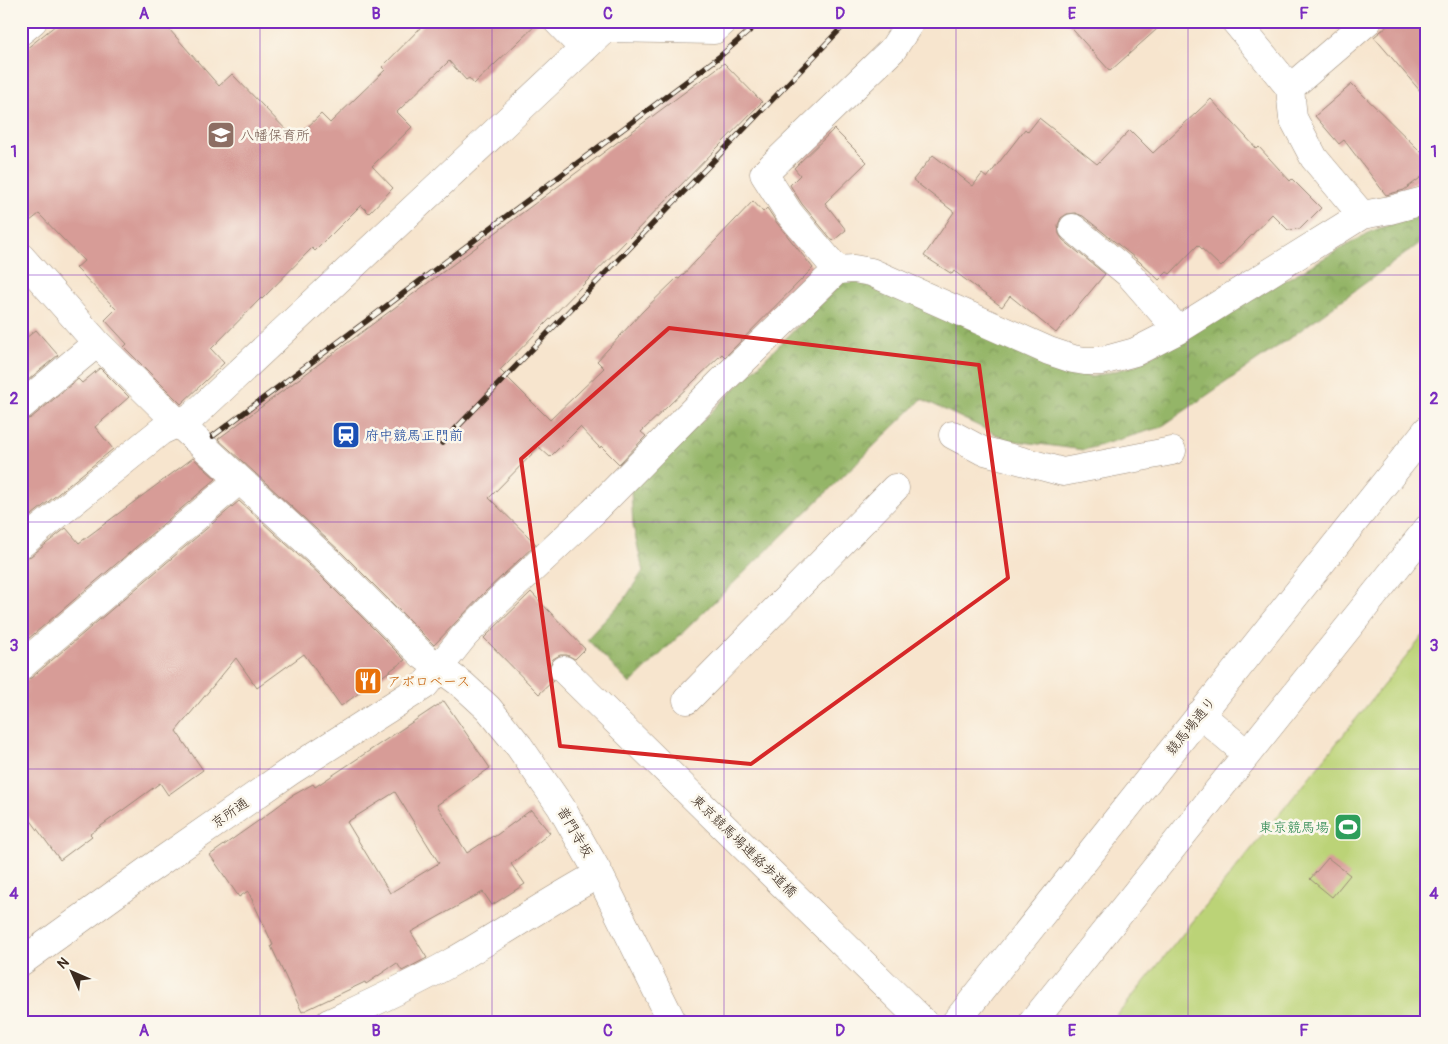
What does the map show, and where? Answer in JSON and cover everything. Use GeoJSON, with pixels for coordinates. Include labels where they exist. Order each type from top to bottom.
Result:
{"type":"FeatureCollection","features":[{"type":"Feature","properties":{"kind":"street"},"geometry":{"type":"LineString","coordinates":[[21,31],[33,21]]}},
{"type":"Feature","properties":{"kind":"street"},"geometry":{"type":"LineString","coordinates":[[557,21],[584,49]]}},
{"type":"Feature","properties":{"kind":"street"},"geometry":{"type":"LineString","coordinates":[[21,544],[161,431],[193,416],[606,28],[668,25],[714,30],[724,21]]}},
{"type":"Feature","properties":{"kind":"street"},"geometry":{"type":"LineString","coordinates":[[911,21],[893,49],[764,174],[789,213],[837,270],[854,268],[871,272],[1049,351],[1073,359],[1102,361],[1135,352],[1178,330],[1362,215],[1427,200]]}},
{"type":"Feature","properties":{"kind":"street"},"geometry":{"type":"LineString","coordinates":[[1235,21],[1290,88],[1293,118],[1314,158],[1362,215]]}},
{"type":"Feature","properties":{"kind":"street"},"geometry":{"type":"LineString","coordinates":[[1290,88],[1368,21]]}},
{"type":"Feature","properties":{"kind":"street"},"geometry":{"type":"LineString","coordinates":[[1073,228],[1129,274],[1178,330]]}},
{"type":"Feature","properties":{"kind":"street","name":"普門寺坂"},"geometry":{"type":"LineString","coordinates":[[21,257],[97,342],[178,423],[330,563],[422,655],[463,685],[488,708],[519,746],[561,807],[599,874],[673,1023]]}},
{"type":"Feature","properties":{"kind":"street","name":"京所通"},"geometry":{"type":"LineString","coordinates":[[21,962],[289,772],[425,685],[464,636],[495,602],[593,512],[723,380],[837,270]]}},
{"type":"Feature","properties":{"kind":"street"},"geometry":{"type":"LineString","coordinates":[[21,406],[97,342]]}},
{"type":"Feature","properties":{"kind":"street","name":"競馬場通り"},"geometry":{"type":"LineString","coordinates":[[955,1023],[1427,430]]}},
{"type":"Feature","properties":{"kind":"street"},"geometry":{"type":"LineString","coordinates":[[953,435],[981,450],[1063,472],[1172,451]]}},
{"type":"Feature","properties":{"kind":"street"},"geometry":{"type":"LineString","coordinates":[[21,666],[238,480]]}},
{"type":"Feature","properties":{"kind":"street"},"geometry":{"type":"LineString","coordinates":[[688,700],[896,488]]}},
{"type":"Feature","properties":{"kind":"street"},"geometry":{"type":"LineString","coordinates":[[1032,1023],[1427,529]]}},
{"type":"Feature","properties":{"kind":"street","name":"東京競馬場連絡歩道橋"},"geometry":{"type":"LineString","coordinates":[[564,670],[924,1023]]}},
{"type":"Feature","properties":{"kind":"street"},"geometry":{"type":"LineString","coordinates":[[1200,714],[1247,754]]}},
{"type":"Feature","properties":{"kind":"street"},"geometry":{"type":"LineString","coordinates":[[329,1023],[399,990],[453,961],[567,891],[599,874]]}},
{"type":"Feature","properties":{"kind":"highlighted area"},"geometry":{"type":"Polygon","coordinates":[[[669,328],[979,365],[1008,578],[751,764],[560,746],[521,459],[669,328]]]}},
{"type":"Feature","properties":{"kind":"green space"},"geometry":{"type":"Polygon","coordinates":[[[1427,212],[1427,238],[1287,340],[1161,427],[1084,450],[1008,440],[922,399],[630,684],[587,639],[624,600],[643,571],[633,525],[631,491],[844,281],[866,282],[1067,370],[1092,377],[1134,366],[1372,231],[1427,212]]]}},
{"type":"Feature","properties":{"kind":"green space","name":"東京競馬場"},"geometry":{"type":"Polygon","coordinates":[[[1427,631],[1427,1023],[1111,1023],[1427,631]]]}},
{"type":"Feature","properties":{"kind":"building"},"geometry":{"type":"Polygon","coordinates":[[[61,21],[162,21],[219,86],[232,74],[295,139],[321,114],[330,123],[385,70],[382,67],[427,21],[540,21],[474,84],[469,78],[466,80],[449,61],[397,112],[412,127],[372,166],[393,188],[369,213],[361,205],[315,251],[312,248],[261,298],[211,349],[224,363],[181,404],[124,347],[127,344],[105,320],[116,309],[76,268],[84,261],[39,214],[21,228],[21,53],[61,21]]]}},
{"type":"Feature","properties":{"kind":"building"},"geometry":{"type":"Polygon","coordinates":[[[1065,21],[1166,21],[1110,71],[1065,21]]]}},
{"type":"Feature","properties":{"kind":"building"},"geometry":{"type":"Polygon","coordinates":[[[1393,21],[1427,21],[1427,99],[1374,37],[1393,21]]]}},
{"type":"Feature","properties":{"kind":"building"},"geometry":{"type":"Polygon","coordinates":[[[724,63],[762,102],[500,370],[550,420],[604,368],[597,361],[642,312],[677,278],[679,279],[753,201],[763,212],[767,208],[813,268],[725,357],[722,354],[641,432],[646,436],[619,464],[580,427],[550,457],[539,447],[489,498],[536,544],[485,592],[434,645],[341,552],[218,439],[724,63]]]}},
{"type":"Feature","properties":{"kind":"building"},"geometry":{"type":"Polygon","coordinates":[[[1352,84],[1427,158],[1427,173],[1404,190],[1386,195],[1344,140],[1339,144],[1315,116],[1352,84]]]}},
{"type":"Feature","properties":{"kind":"building"},"geometry":{"type":"Polygon","coordinates":[[[1211,99],[1257,149],[1259,147],[1290,181],[1292,179],[1321,208],[1300,229],[1288,230],[1272,214],[1221,267],[1198,245],[1170,274],[1167,272],[1159,280],[1140,262],[1083,216],[1075,213],[1067,214],[1061,218],[1058,225],[1059,234],[1063,240],[1105,274],[1056,333],[1010,296],[1002,307],[954,271],[952,274],[924,256],[954,212],[913,180],[933,155],[973,186],[982,174],[987,178],[1025,129],[1028,132],[1039,118],[1097,164],[1130,130],[1153,153],[1211,99]]]}},
{"type":"Feature","properties":{"kind":"building"},"geometry":{"type":"Polygon","coordinates":[[[834,129],[867,162],[825,203],[846,230],[833,241],[802,204],[790,185],[800,175],[794,168],[834,129]]]}},
{"type":"Feature","properties":{"kind":"building"},"geometry":{"type":"Polygon","coordinates":[[[36,330],[58,355],[21,386],[21,342],[36,330]]]}},
{"type":"Feature","properties":{"kind":"building"},"geometry":{"type":"Polygon","coordinates":[[[100,368],[129,397],[95,427],[113,449],[21,524],[21,421],[31,418],[78,379],[82,383],[100,368]]]}},
{"type":"Feature","properties":{"kind":"building"},"geometry":{"type":"Polygon","coordinates":[[[193,458],[216,479],[21,645],[21,559],[31,556],[66,528],[79,543],[193,458]]]}},
{"type":"Feature","properties":{"kind":"building"},"geometry":{"type":"Polygon","coordinates":[[[239,501],[319,574],[405,660],[341,706],[304,654],[257,688],[236,658],[176,731],[203,770],[168,795],[160,783],[90,834],[92,836],[60,860],[21,807],[21,681],[31,678],[239,501]]]}},
{"type":"Feature","properties":{"kind":"building"},"geometry":{"type":"Polygon","coordinates":[[[531,592],[585,649],[575,659],[567,655],[560,655],[553,659],[549,667],[549,674],[553,681],[539,694],[484,638],[531,592]]]}},
{"type":"Feature","properties":{"kind":"building"},"geometry":{"type":"Polygon","coordinates":[[[444,701],[490,768],[437,805],[467,853],[494,837],[531,810],[550,833],[511,864],[525,884],[492,905],[483,892],[411,932],[427,958],[402,971],[397,963],[366,984],[365,982],[302,1012],[248,891],[239,897],[210,855],[290,797],[313,784],[315,787],[444,701]],[[395,792],[347,822],[390,893],[439,863],[395,792]]]}},
{"type":"Feature","properties":{"kind":"building"},"geometry":{"type":"Polygon","coordinates":[[[1328,858],[1350,875],[1332,897],[1310,879],[1328,858]]]}},
{"type":"Feature","properties":{"kind":"railway"},"geometry":{"type":"LineString","coordinates":[[213,436],[719,57],[761,21]]}},
{"type":"Feature","properties":{"kind":"railway"},"geometry":{"type":"LineString","coordinates":[[442,443],[848,21]]}},
{"type":"Feature","properties":{"kind":"place","name":"八幡保育所"},"geometry":{"type":"Point","coordinates":[221,135]}},
{"type":"Feature","properties":{"kind":"place","name":"府中競馬正門前"},"geometry":{"type":"Point","coordinates":[346,435]}},
{"type":"Feature","properties":{"kind":"place","name":"アポロベース"},"geometry":{"type":"Point","coordinates":[368,681]}},
{"type":"Feature","properties":{"kind":"place","name":"東京競馬場"},"geometry":{"type":"Point","coordinates":[1348,827]}}]}
